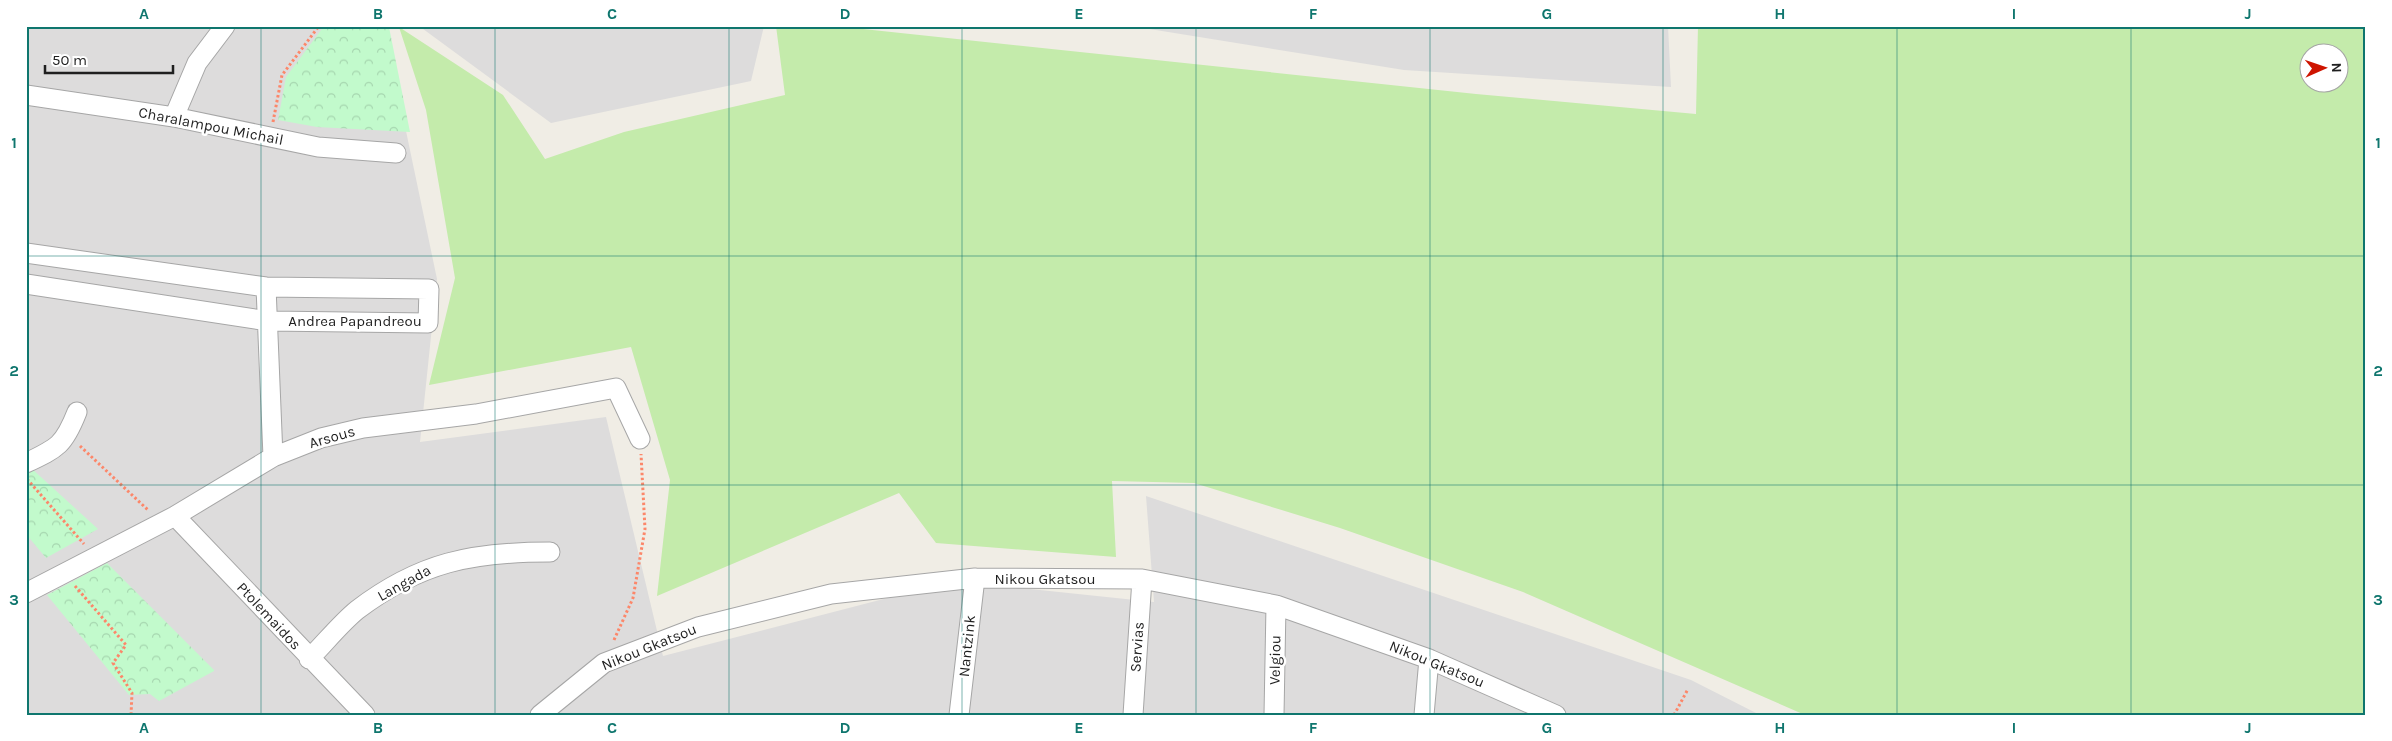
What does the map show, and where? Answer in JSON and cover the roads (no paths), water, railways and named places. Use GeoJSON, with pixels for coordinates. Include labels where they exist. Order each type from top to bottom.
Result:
{"type":"FeatureCollection","features":[{"type":"Feature","properties":{"kind":"street"},"geometry":{"type":"LineString","coordinates":[[174,117],[198,63],[225,26]]}},
{"type":"Feature","properties":{"kind":"street","name":"Charalampou Michail"},"geometry":{"type":"LineString","coordinates":[[26,94],[174,117],[318,147],[396,153]]}},
{"type":"Feature","properties":{"kind":"street","name":"Andrea Papandreou"},"geometry":{"type":"LineString","coordinates":[[26,253],[266,287],[430,289],[428,322],[268,321],[26,284]]}},
{"type":"Feature","properties":{"kind":"street"},"geometry":{"type":"LineString","coordinates":[[266,287],[273,457]]}},
{"type":"Feature","properties":{"kind":"street","name":"Arsous"},"geometry":{"type":"LineString","coordinates":[[26,593],[169,520],[273,457],[321,438],[363,428],[476,414],[616,388],[640,439]]}},
{"type":"Feature","properties":{"kind":"street"},"geometry":{"type":"LineString","coordinates":[[26,463],[54,450],[68,435],[77,412]]}},
{"type":"Feature","properties":{"kind":"street","name":"Ptolemaidos"},"geometry":{"type":"LineString","coordinates":[[169,520],[365,715]]}},
{"type":"Feature","properties":{"kind":"street","name":"Langada"},"geometry":{"type":"LineString","coordinates":[[309,659],[356,611],[400,582],[431,567],[471,556],[513,552],[550,552]]}},
{"type":"Feature","properties":{"kind":"street","name":"Nikou Gkatsou"},"geometry":{"type":"LineString","coordinates":[[540,715],[604,662],[698,627],[831,594],[974,578],[1142,579],[1276,605],[1430,659],[1556,715]]}},
{"type":"Feature","properties":{"kind":"street","name":"Nantzink"},"geometry":{"type":"LineString","coordinates":[[959,715],[974,578]]}},
{"type":"Feature","properties":{"kind":"street","name":"Servias"},"geometry":{"type":"LineString","coordinates":[[1133,715],[1142,579]]}},
{"type":"Feature","properties":{"kind":"street","name":"Velgiou"},"geometry":{"type":"LineString","coordinates":[[1274,715],[1276,605]]}},
{"type":"Feature","properties":{"kind":"street"},"geometry":{"type":"LineString","coordinates":[[1424,715],[1430,659]]}}]}
